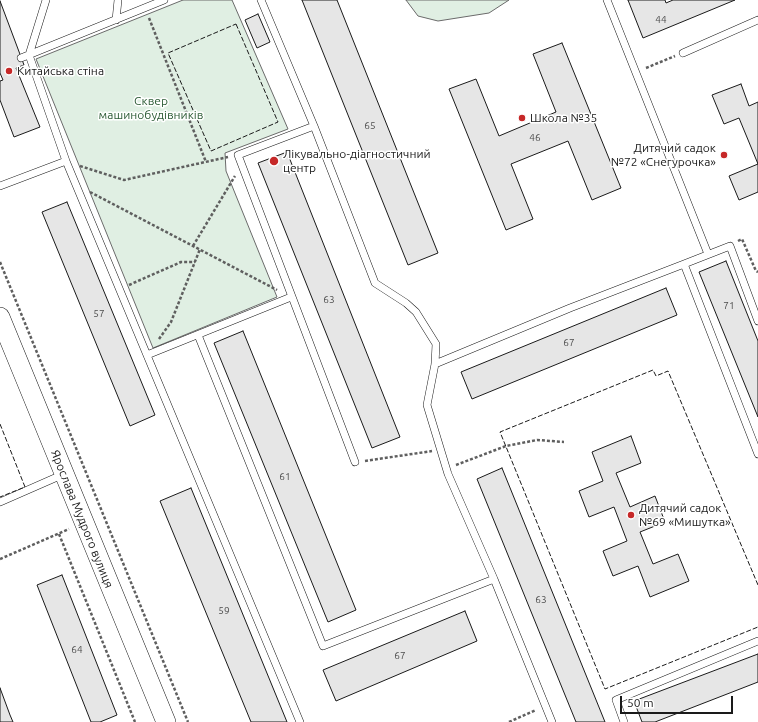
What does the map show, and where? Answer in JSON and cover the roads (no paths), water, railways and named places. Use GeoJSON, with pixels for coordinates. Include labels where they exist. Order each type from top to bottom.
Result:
{"type":"FeatureCollection","features":[{"type":"Feature","properties":{"kind":"street","name":"Ярослава Мудрого вулиця"},"geometry":{"type":"LineString","coordinates":[[0,317],[166,722]]}},
{"type":"Feature","properties":{"kind":"lane"},"geometry":{"type":"LineString","coordinates":[[46,0],[28,55],[66,161],[300,722]]}},
{"type":"Feature","properties":{"kind":"lane"},"geometry":{"type":"LineString","coordinates":[[116,20],[118,0]]}},
{"type":"Feature","properties":{"kind":"lane"},"geometry":{"type":"LineString","coordinates":[[21,58],[164,0]]}},
{"type":"Feature","properties":{"kind":"lane"},"geometry":{"type":"LineString","coordinates":[[261,0],[314,126],[375,282],[406,303],[416,312],[436,344],[435,364],[427,405],[446,468],[494,579],[552,722]]}},
{"type":"Feature","properties":{"kind":"lane"},"geometry":{"type":"LineString","coordinates":[[607,0],[708,254]]}},
{"type":"Feature","properties":{"kind":"lane"},"geometry":{"type":"LineString","coordinates":[[683,53],[758,20]]}},
{"type":"Feature","properties":{"kind":"lane"},"geometry":{"type":"LineString","coordinates":[[314,126],[238,155],[355,462]]}},
{"type":"Feature","properties":{"kind":"lane"},"geometry":{"type":"LineString","coordinates":[[0,186],[66,161]]}},
{"type":"Feature","properties":{"kind":"lane"},"geometry":{"type":"LineString","coordinates":[[435,364],[570,308],[730,246],[758,321]]}},
{"type":"Feature","properties":{"kind":"lane"},"geometry":{"type":"LineString","coordinates":[[684,264],[758,454]]}},
{"type":"Feature","properties":{"kind":"lane"},"geometry":{"type":"LineString","coordinates":[[147,355],[291,297]]}},
{"type":"Feature","properties":{"kind":"lane"},"geometry":{"type":"LineString","coordinates":[[198,335],[323,646],[494,579]]}},
{"type":"Feature","properties":{"kind":"lane"},"geometry":{"type":"LineString","coordinates":[[0,502],[64,474]]}},
{"type":"Feature","properties":{"kind":"lane"},"geometry":{"type":"LineString","coordinates":[[624,722],[616,700],[758,641]]}},
{"type":"Feature","properties":{"kind":"place","name":"Китайська стіна"},"geometry":{"type":"Point","coordinates":[9,71]}},
{"type":"Feature","properties":{"kind":"place","name":"Школа №35"},"geometry":{"type":"Point","coordinates":[522,118]}},
{"type":"Feature","properties":{"kind":"place","name":"Дитячий садок №72 «Снегурочка»"},"geometry":{"type":"Point","coordinates":[724,155]}},
{"type":"Feature","properties":{"kind":"place","name":"Лікувально-діагностичний центр"},"geometry":{"type":"Point","coordinates":[274,161]}},
{"type":"Feature","properties":{"kind":"place","name":"Дитячий садок №69 «Мишутка»"},"geometry":{"type":"Point","coordinates":[631,515]}},
{"type":"Feature","properties":{"kind":"park label","name":"Сквер машинобудівників"},"geometry":{"type":"Point","coordinates":[151,108]}}]}
